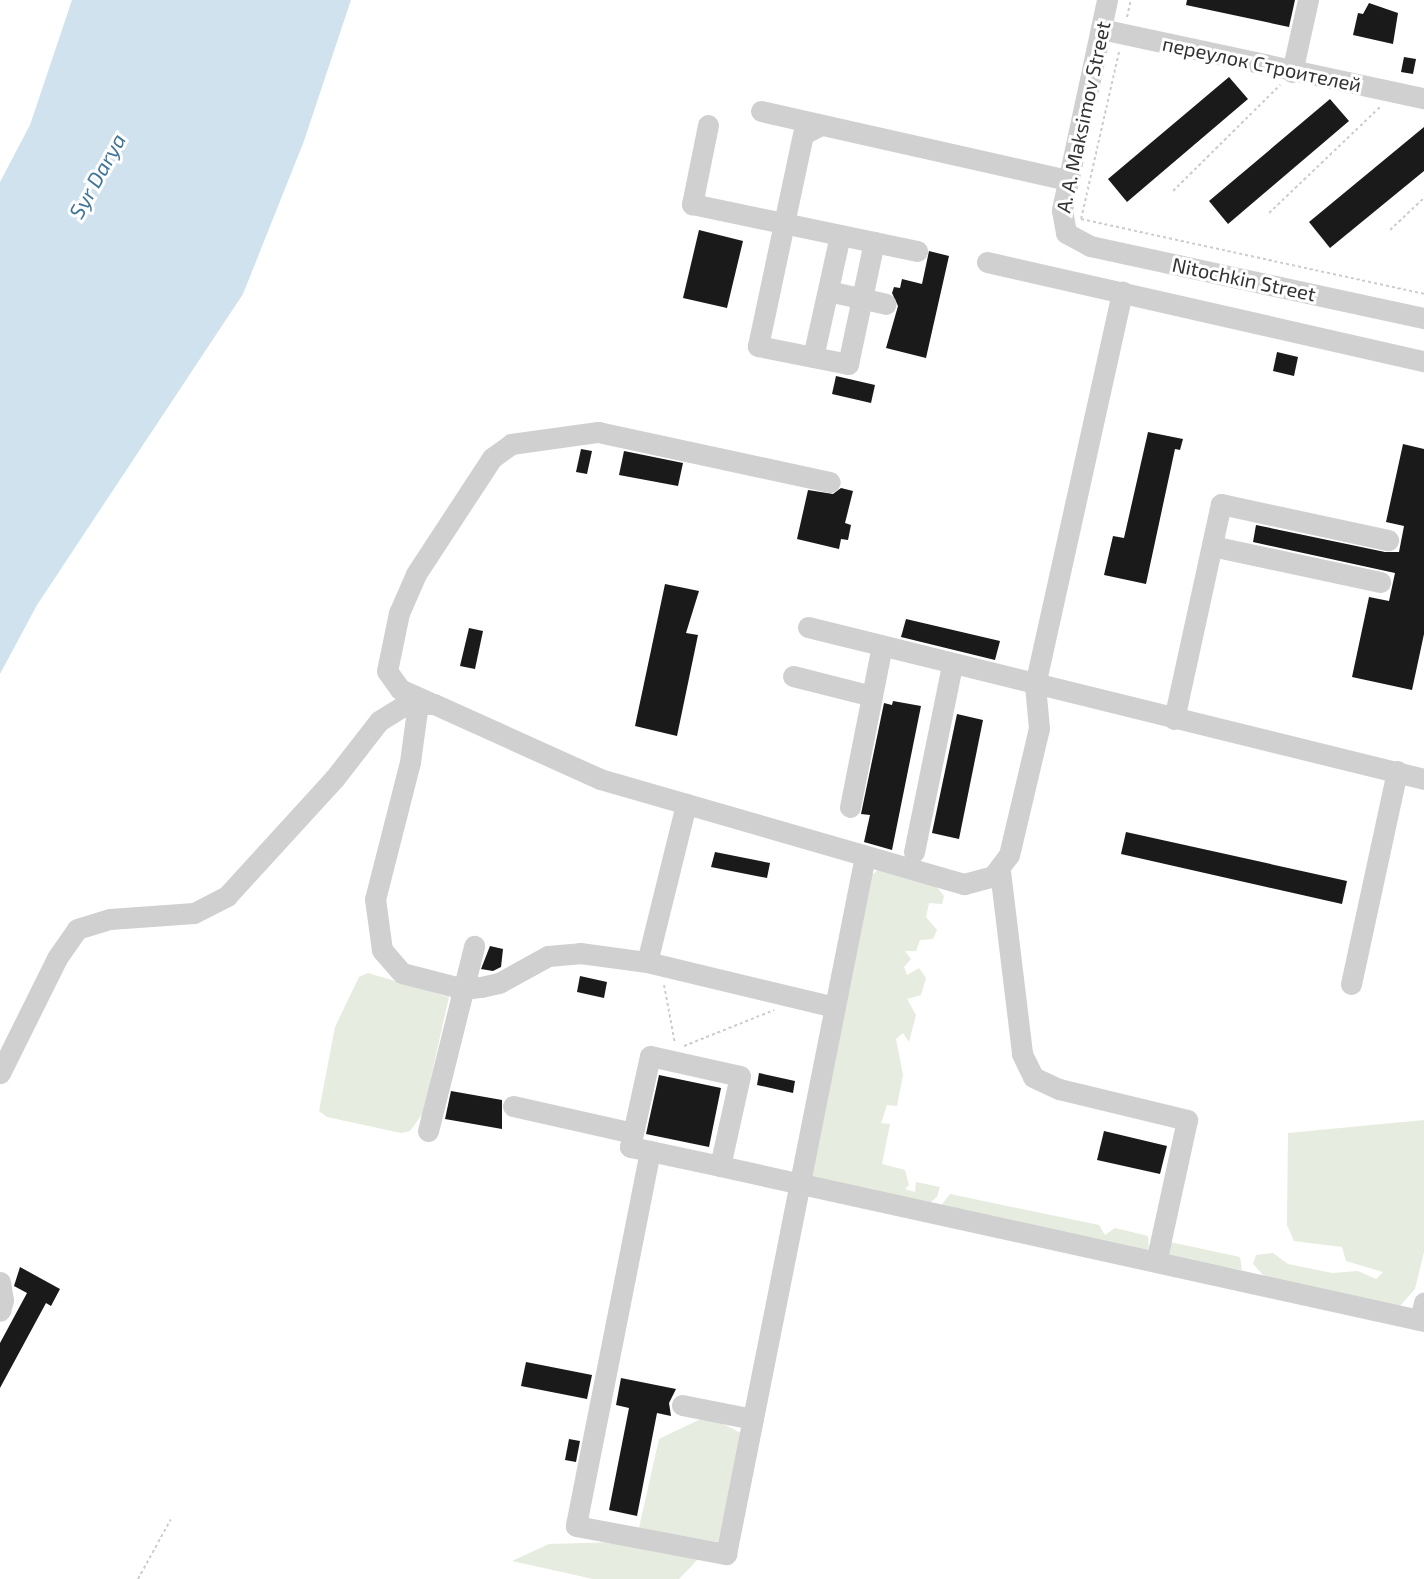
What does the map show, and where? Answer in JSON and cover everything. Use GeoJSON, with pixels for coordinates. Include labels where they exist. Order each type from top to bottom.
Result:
{"type":"FeatureCollection","features":[{"type":"Feature","properties":{"kind":"street","name":"A. A. Maksimov Street"},"geometry":{"type":"LineString","coordinates":[[1066,233],[1061,220],[1068,180],[1107,0]]}},
{"type":"Feature","properties":{"kind":"street"},"geometry":{"type":"LineString","coordinates":[[1292,72],[1308,0]]}},
{"type":"Feature","properties":{"kind":"street","name":"переулок Строителей"},"geometry":{"type":"LineString","coordinates":[[1101,29],[1292,72],[1424,98]]}},
{"type":"Feature","properties":{"kind":"street"},"geometry":{"type":"LineString","coordinates":[[761,111],[1068,180]]}},
{"type":"Feature","properties":{"kind":"street"},"geometry":{"type":"LineString","coordinates":[[708,125],[692,204],[917,251]]}},
{"type":"Feature","properties":{"kind":"street"},"geometry":{"type":"LineString","coordinates":[[821,125],[803,134],[758,346],[848,364],[874,242]]}},
{"type":"Feature","properties":{"kind":"street","name":"Nitochkin Street"},"geometry":{"type":"LineString","coordinates":[[1066,233],[1090,246],[1424,318]]}},
{"type":"Feature","properties":{"kind":"street"},"geometry":{"type":"LineString","coordinates":[[813,357],[840,235]]}},
{"type":"Feature","properties":{"kind":"street"},"geometry":{"type":"LineString","coordinates":[[987,262],[1424,361]]}},
{"type":"Feature","properties":{"kind":"street"},"geometry":{"type":"LineString","coordinates":[[828,291],[886,304]]}},
{"type":"Feature","properties":{"kind":"street"},"geometry":{"type":"LineString","coordinates":[[830,482],[598,432],[511,444],[492,458],[416,574],[390,641],[387,662],[390,680],[400,689],[426,703],[574,769],[686,804],[964,884],[985,881],[1000,871],[1009,855],[1039,728],[1035,685],[1122,292]]}},
{"type":"Feature","properties":{"kind":"street"},"geometry":{"type":"LineString","coordinates":[[1174,719],[1221,504],[1388,540]]}},
{"type":"Feature","properties":{"kind":"street"},"geometry":{"type":"LineString","coordinates":[[1212,546],[1380,582]]}},
{"type":"Feature","properties":{"kind":"street"},"geometry":{"type":"LineString","coordinates":[[808,627],[952,665],[1424,778]]}},
{"type":"Feature","properties":{"kind":"street"},"geometry":{"type":"LineString","coordinates":[[850,807],[882,646]]}},
{"type":"Feature","properties":{"kind":"street"},"geometry":{"type":"LineString","coordinates":[[914,852],[952,665]]}},
{"type":"Feature","properties":{"kind":"street"},"geometry":{"type":"LineString","coordinates":[[793,676],[872,696]]}},
{"type":"Feature","properties":{"kind":"street"},"geometry":{"type":"LineString","coordinates":[[426,703],[377,878],[377,926],[382,950],[402,973],[464,989],[499,983],[564,952],[654,964],[835,1007]]}},
{"type":"Feature","properties":{"kind":"street"},"geometry":{"type":"LineString","coordinates":[[0,1073],[57,958],[77,929],[110,919],[195,913],[227,896],[334,779],[379,721],[391,710],[426,703]]}},
{"type":"Feature","properties":{"kind":"street"},"geometry":{"type":"LineString","coordinates":[[1351,984],[1397,771]]}},
{"type":"Feature","properties":{"kind":"street"},"geometry":{"type":"LineString","coordinates":[[654,964],[686,804]]}},
{"type":"Feature","properties":{"kind":"street"},"geometry":{"type":"LineString","coordinates":[[650,1151],[576,1526],[726,1554],[865,856]]}},
{"type":"Feature","properties":{"kind":"street"},"geometry":{"type":"LineString","coordinates":[[1000,871],[1022,1054],[1034,1077],[1059,1089],[1187,1120],[1156,1262]]}},
{"type":"Feature","properties":{"kind":"street"},"geometry":{"type":"LineString","coordinates":[[428,1131],[474,946]]}},
{"type":"Feature","properties":{"kind":"street"},"geometry":{"type":"LineString","coordinates":[[720,1166],[740,1076],[650,1056],[630,1147],[1156,1262],[1423,1314]]}},
{"type":"Feature","properties":{"kind":"street"},"geometry":{"type":"LineString","coordinates":[[513,1106],[633,1133]]}},
{"type":"Feature","properties":{"kind":"street"},"geometry":{"type":"LineString","coordinates":[[0,1282],[3,1300],[0,1311]]}},
{"type":"Feature","properties":{"kind":"street"},"geometry":{"type":"LineString","coordinates":[[682,1405],[753,1419]]}},
{"type":"Feature","properties":{"kind":"path"},"geometry":{"type":"LineString","coordinates":[[1124,34],[1082,219],[1424,294]]}},
{"type":"Feature","properties":{"kind":"path"},"geometry":{"type":"LineString","coordinates":[[1173,191],[1292,72]]}},
{"type":"Feature","properties":{"kind":"path"},"geometry":{"type":"LineString","coordinates":[[1269,213],[1390,98]]}},
{"type":"Feature","properties":{"kind":"path"},"geometry":{"type":"LineString","coordinates":[[1390,230],[1424,198]]}},
{"type":"Feature","properties":{"kind":"path"},"geometry":{"type":"LineString","coordinates":[[654,964],[676,1049],[801,1000]]}},
{"type":"Feature","properties":{"kind":"path"},"geometry":{"type":"LineString","coordinates":[[138,1579],[171,1519]]}},
{"type":"Feature","properties":{"kind":"shaded area"},"geometry":{"type":"Polygon","coordinates":[[[878,870],[934,883],[944,896],[942,904],[929,903],[926,917],[937,930],[933,939],[920,940],[916,951],[905,951],[911,959],[904,967],[907,975],[919,968],[926,978],[921,995],[907,999],[916,1015],[909,1042],[903,1033],[896,1039],[903,1075],[897,1106],[887,1105],[881,1123],[890,1124],[882,1164],[905,1170],[909,1185],[905,1189],[915,1192],[916,1182],[940,1187],[937,1197],[927,1205],[811,1180],[868,878],[878,870]]]}},
{"type":"Feature","properties":{"kind":"shaded area"},"geometry":{"type":"Polygon","coordinates":[[[368,973],[449,997],[423,1113],[410,1131],[401,1133],[327,1117],[319,1111],[335,1027],[359,977],[368,973]]]}},
{"type":"Feature","properties":{"kind":"shaded area"},"geometry":{"type":"Polygon","coordinates":[[[1424,1120],[1424,1252],[1415,1289],[1399,1307],[1265,1277],[1253,1264],[1256,1255],[1273,1253],[1288,1264],[1332,1273],[1358,1271],[1376,1279],[1383,1272],[1346,1261],[1342,1247],[1294,1241],[1287,1225],[1288,1133],[1424,1120]]]}},
{"type":"Feature","properties":{"kind":"shaded area"},"geometry":{"type":"Polygon","coordinates":[[[950,1194],[1099,1225],[1105,1235],[1115,1228],[1148,1236],[1149,1249],[1141,1252],[947,1210],[942,1204],[950,1194]]]}},
{"type":"Feature","properties":{"kind":"shaded area"},"geometry":{"type":"Polygon","coordinates":[[[1170,1242],[1240,1257],[1242,1270],[1168,1257],[1170,1242]]]}},
{"type":"Feature","properties":{"kind":"shaded area"},"geometry":{"type":"Polygon","coordinates":[[[707,1416],[741,1433],[718,1542],[639,1528],[659,1439],[707,1416]]]}},
{"type":"Feature","properties":{"kind":"shaded area"},"geometry":{"type":"Polygon","coordinates":[[[617,1542],[701,1556],[679,1579],[593,1579],[512,1561],[549,1544],[617,1542]]]}},
{"type":"Feature","properties":{"kind":"water","name":"Syr Darya"},"geometry":{"type":"Polygon","coordinates":[[[72,0],[351,0],[304,141],[243,294],[37,605],[0,674],[0,182],[30,125],[72,0]]]}},
{"type":"Feature","properties":{"kind":"building"},"geometry":{"type":"Polygon","coordinates":[[[1187,0],[1295,0],[1289,27],[1186,5],[1187,0]]]}},
{"type":"Feature","properties":{"kind":"building"},"geometry":{"type":"Polygon","coordinates":[[[1369,3],[1398,13],[1393,44],[1353,35],[1358,13],[1363,14],[1369,3]]]}},
{"type":"Feature","properties":{"kind":"building"},"geometry":{"type":"Polygon","coordinates":[[[1404,57],[1416,59],[1413,74],[1401,72],[1404,57]]]}},
{"type":"Feature","properties":{"kind":"building"},"geometry":{"type":"Polygon","coordinates":[[[1229,77],[1248,99],[1127,202],[1108,179],[1229,77]]]}},
{"type":"Feature","properties":{"kind":"building"},"geometry":{"type":"Polygon","coordinates":[[[1330,99],[1349,121],[1228,224],[1209,201],[1330,99]]]}},
{"type":"Feature","properties":{"kind":"building"},"geometry":{"type":"Polygon","coordinates":[[[1424,127],[1424,171],[1330,248],[1309,222],[1424,127]]]}},
{"type":"Feature","properties":{"kind":"building"},"geometry":{"type":"Polygon","coordinates":[[[699,230],[743,241],[727,308],[683,298],[699,230]]]}},
{"type":"Feature","properties":{"kind":"building"},"geometry":{"type":"Polygon","coordinates":[[[929,251],[949,256],[926,358],[886,348],[898,306],[892,293],[894,287],[900,288],[902,279],[922,284],[929,251]]]}},
{"type":"Feature","properties":{"kind":"building"},"geometry":{"type":"Polygon","coordinates":[[[1277,352],[1298,357],[1294,376],[1273,371],[1277,352]]]}},
{"type":"Feature","properties":{"kind":"building"},"geometry":{"type":"Polygon","coordinates":[[[836,376],[875,385],[871,403],[832,394],[836,376]]]}},
{"type":"Feature","properties":{"kind":"building"},"geometry":{"type":"Polygon","coordinates":[[[1148,432],[1183,439],[1180,450],[1175,449],[1146,584],[1104,575],[1113,536],[1124,538],[1148,432]]]}},
{"type":"Feature","properties":{"kind":"building"},"geometry":{"type":"Polygon","coordinates":[[[1403,444],[1424,449],[1424,634],[1412,690],[1352,677],[1369,597],[1389,601],[1395,573],[1253,542],[1256,525],[1385,552],[1399,552],[1404,526],[1386,522],[1403,444]]]}},
{"type":"Feature","properties":{"kind":"building"},"geometry":{"type":"Polygon","coordinates":[[[581,449],[592,451],[587,474],[576,472],[581,449]]]}},
{"type":"Feature","properties":{"kind":"building"},"geometry":{"type":"Polygon","coordinates":[[[624,451],[683,463],[678,486],[619,475],[624,451]]]}},
{"type":"Feature","properties":{"kind":"building"},"geometry":{"type":"Polygon","coordinates":[[[841,488],[853,491],[845,523],[851,525],[848,540],[841,539],[839,549],[797,539],[808,490],[833,494],[841,488]]]}},
{"type":"Feature","properties":{"kind":"building"},"geometry":{"type":"Polygon","coordinates":[[[665,584],[699,591],[686,633],[698,635],[677,736],[635,726],[665,584]]]}},
{"type":"Feature","properties":{"kind":"building"},"geometry":{"type":"Polygon","coordinates":[[[906,619],[1000,641],[995,660],[901,637],[906,619]]]}},
{"type":"Feature","properties":{"kind":"building"},"geometry":{"type":"Polygon","coordinates":[[[469,628],[483,631],[475,669],[460,666],[469,628]]]}},
{"type":"Feature","properties":{"kind":"building"},"geometry":{"type":"Polygon","coordinates":[[[893,701],[921,706],[892,850],[864,842],[870,815],[861,814],[884,703],[892,705],[893,701]]]}},
{"type":"Feature","properties":{"kind":"building"},"geometry":{"type":"Polygon","coordinates":[[[957,714],[983,720],[959,839],[932,833],[957,714]]]}},
{"type":"Feature","properties":{"kind":"building"},"geometry":{"type":"Polygon","coordinates":[[[1126,832],[1347,881],[1342,904],[1121,854],[1126,832]]]}},
{"type":"Feature","properties":{"kind":"building"},"geometry":{"type":"Polygon","coordinates":[[[715,852],[770,863],[767,878],[711,867],[715,852]]]}},
{"type":"Feature","properties":{"kind":"building"},"geometry":{"type":"Polygon","coordinates":[[[490,946],[503,949],[501,967],[493,971],[481,969],[490,946]]]}},
{"type":"Feature","properties":{"kind":"building"},"geometry":{"type":"Polygon","coordinates":[[[580,976],[607,982],[604,998],[577,992],[580,976]]]}},
{"type":"Feature","properties":{"kind":"building"},"geometry":{"type":"Polygon","coordinates":[[[759,1073],[795,1081],[793,1093],[757,1085],[759,1073]]]}},
{"type":"Feature","properties":{"kind":"building"},"geometry":{"type":"Polygon","coordinates":[[[659,1075],[721,1088],[709,1147],[646,1134],[659,1075]]]}},
{"type":"Feature","properties":{"kind":"building"},"geometry":{"type":"Polygon","coordinates":[[[451,1091],[502,1100],[502,1129],[445,1119],[451,1091]]]}},
{"type":"Feature","properties":{"kind":"building"},"geometry":{"type":"Polygon","coordinates":[[[1104,1131],[1167,1146],[1160,1174],[1097,1160],[1104,1131]]]}},
{"type":"Feature","properties":{"kind":"building"},"geometry":{"type":"Polygon","coordinates":[[[20,1267],[60,1289],[51,1306],[46,1303],[0,1388],[0,1343],[27,1293],[14,1286],[20,1267]]]}},
{"type":"Feature","properties":{"kind":"building"},"geometry":{"type":"Polygon","coordinates":[[[526,1362],[592,1375],[587,1399],[521,1386],[526,1362]]]}},
{"type":"Feature","properties":{"kind":"building"},"geometry":{"type":"Polygon","coordinates":[[[621,1378],[676,1389],[669,1403],[671,1416],[657,1413],[637,1516],[609,1510],[629,1408],[616,1405],[621,1378]]]}},
{"type":"Feature","properties":{"kind":"building"},"geometry":{"type":"Polygon","coordinates":[[[569,1439],[580,1441],[576,1462],[565,1460],[569,1439]]]}}]}
